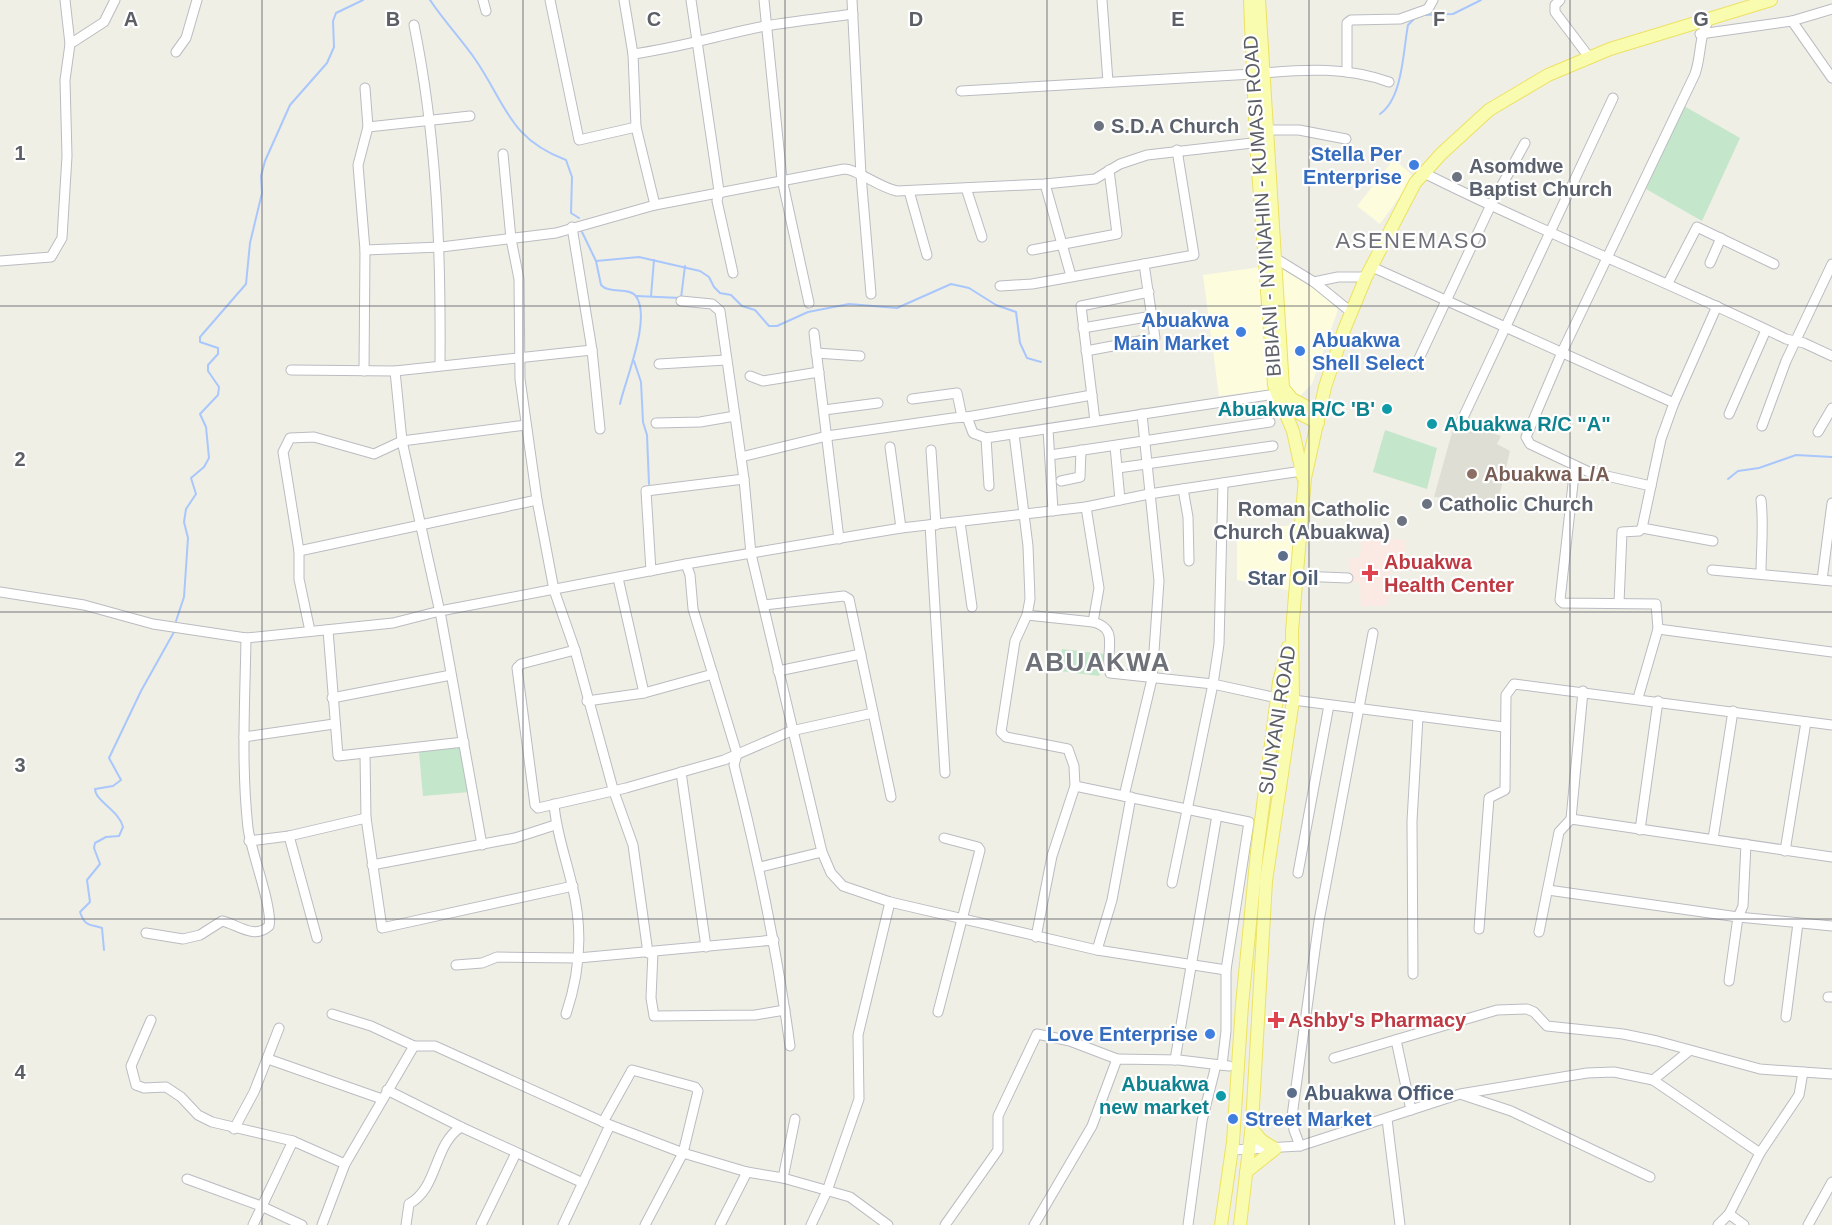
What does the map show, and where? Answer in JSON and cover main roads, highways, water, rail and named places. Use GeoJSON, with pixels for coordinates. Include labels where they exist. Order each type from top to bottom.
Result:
{"type":"FeatureCollection","features":[{"type":"Feature","properties":{"kind":"main road","name":"BIBIANI - NYINAHIN - KUMASI ROAD"},"geometry":{"type":"LineString","coordinates":[[1250,0],[1263,138],[1278,399],[1319,419]]}},
{"type":"Feature","properties":{"kind":"main road","name":"BIBIANI - NYINAHIN - KUMASI ROAD"},"geometry":{"type":"LineString","coordinates":[[1258,73],[1259,0]]}},
{"type":"Feature","properties":{"kind":"main road"},"geometry":{"type":"LineString","coordinates":[[1292,631],[1298,576],[1303,477],[1324,393],[1351,312],[1408,194],[1441,154],[1490,110],[1532,84],[1589,57],[1771,0]]}},
{"type":"Feature","properties":{"kind":"main road","name":"BIBIANI - NYINAHIN - KUMASI ROAD"},"geometry":{"type":"LineString","coordinates":[[1263,138],[1275,258],[1283,388],[1289,396],[1319,419]]}},
{"type":"Feature","properties":{"kind":"main road"},"geometry":{"type":"LineString","coordinates":[[1300,404],[1324,393]]}},
{"type":"Feature","properties":{"kind":"main road"},"geometry":{"type":"LineString","coordinates":[[1278,399],[1293,431],[1303,477]]}},
{"type":"Feature","properties":{"kind":"main road","name":"SUNYANI ROAD"},"geometry":{"type":"LineString","coordinates":[[1221,1225],[1233,1150],[1242,1005],[1257,852],[1277,698],[1292,631]]}},
{"type":"Feature","properties":{"kind":"main road","name":"SUNYANI ROAD"},"geometry":{"type":"LineString","coordinates":[[1240,1225],[1252,1129],[1266,881],[1293,700],[1292,631]]}},
{"type":"Feature","properties":{"kind":"main road"},"geometry":{"type":"LineString","coordinates":[[1246,1172],[1275,1149],[1261,1140],[1252,1129]]}},
{"type":"Feature","properties":{"kind":"waterway"},"geometry":{"type":"LineString","coordinates":[[176,621],[184,597],[188,538],[184,522],[186,509],[196,494],[191,478],[204,467],[209,458],[206,427],[200,414],[218,395],[219,387],[208,371],[208,365],[218,354],[218,348],[200,342],[200,337],[246,284],[250,243],[262,193],[261,176],[265,161],[290,105],[327,63],[334,47],[333,21],[336,13],[363,0]]}},
{"type":"Feature","properties":{"kind":"waterway"},"geometry":{"type":"LineString","coordinates":[[430,0],[475,59],[520,131],[532,142],[566,160],[572,177],[571,213],[579,218]]}},
{"type":"Feature","properties":{"kind":"waterway"},"geometry":{"type":"LineString","coordinates":[[1422,15],[1453,14],[1481,0]]}},
{"type":"Feature","properties":{"kind":"waterway"},"geometry":{"type":"LineString","coordinates":[[1380,114],[1388,107],[1398,86],[1408,25],[1414,19]]}},
{"type":"Feature","properties":{"kind":"waterway"},"geometry":{"type":"LineString","coordinates":[[582,232],[596,261],[601,285],[604,288],[632,293],[640,305],[641,318],[636,348],[620,404]]}},
{"type":"Feature","properties":{"kind":"waterway"},"geometry":{"type":"LineString","coordinates":[[596,261],[639,257],[700,271],[709,277],[720,293],[731,295],[742,306],[755,310],[769,326],[777,326],[808,312],[849,304],[897,308],[951,284],[969,288],[996,305],[1016,312],[1020,343],[1027,358],[1041,362]]}},
{"type":"Feature","properties":{"kind":"waterway"},"geometry":{"type":"LineString","coordinates":[[651,296],[654,260]]}},
{"type":"Feature","properties":{"kind":"waterway"},"geometry":{"type":"LineString","coordinates":[[636,296],[681,298],[685,266]]}},
{"type":"Feature","properties":{"kind":"waterway"},"geometry":{"type":"LineString","coordinates":[[634,361],[641,382],[643,422],[647,435],[649,484]]}},
{"type":"Feature","properties":{"kind":"waterway"},"geometry":{"type":"LineString","coordinates":[[1728,479],[1738,471],[1759,468],[1796,455],[1832,457]]}},
{"type":"Feature","properties":{"kind":"waterway"},"geometry":{"type":"LineString","coordinates":[[104,950],[102,928],[86,923],[80,912],[90,902],[87,880],[100,864],[94,848],[95,843],[106,837],[119,836],[123,827],[117,816],[99,798],[95,789],[113,786],[121,780],[109,758],[141,691],[174,632]]}},
{"type":"Feature","properties":{"kind":"place","name":"S.D.A Church"},"geometry":{"type":"Point","coordinates":[1099,126]}},
{"type":"Feature","properties":{"kind":"place","name":"Stella Per Enterprise"},"geometry":{"type":"Point","coordinates":[1414,165]}},
{"type":"Feature","properties":{"kind":"place","name":"Asomdwe Baptist Church"},"geometry":{"type":"Point","coordinates":[1457,177]}},
{"type":"Feature","properties":{"kind":"place","name":"Abuakwa Main Market"},"geometry":{"type":"Point","coordinates":[1241,332]}},
{"type":"Feature","properties":{"kind":"place","name":"Abuakwa Shell Select"},"geometry":{"type":"Point","coordinates":[1300,351]}},
{"type":"Feature","properties":{"kind":"place","name":"Abuakwa R/C 'B'"},"geometry":{"type":"Point","coordinates":[1387,409]}},
{"type":"Feature","properties":{"kind":"place","name":"Abuakwa R/C \"A\""},"geometry":{"type":"Point","coordinates":[1432,424]}},
{"type":"Feature","properties":{"kind":"place","name":"Abuakwa L/A"},"geometry":{"type":"Point","coordinates":[1472,474]}},
{"type":"Feature","properties":{"kind":"place","name":"Catholic Church"},"geometry":{"type":"Point","coordinates":[1427,504]}},
{"type":"Feature","properties":{"kind":"place","name":"Roman Catholic Church (Abuakwa)"},"geometry":{"type":"Point","coordinates":[1402,521]}},
{"type":"Feature","properties":{"kind":"place","name":"Star Oil"},"geometry":{"type":"Point","coordinates":[1283,556]}},
{"type":"Feature","properties":{"kind":"place","name":"Abuakwa Health Center"},"geometry":{"type":"Point","coordinates":[1370,573]}},
{"type":"Feature","properties":{"kind":"place","name":"Ashby's Pharmacy"},"geometry":{"type":"Point","coordinates":[1276,1020]}},
{"type":"Feature","properties":{"kind":"place","name":"Love Enterprise"},"geometry":{"type":"Point","coordinates":[1210,1034]}},
{"type":"Feature","properties":{"kind":"place","name":"Abuakwa Office"},"geometry":{"type":"Point","coordinates":[1292,1093]}},
{"type":"Feature","properties":{"kind":"place","name":"Abuakwa new market"},"geometry":{"type":"Point","coordinates":[1221,1096]}},
{"type":"Feature","properties":{"kind":"place","name":"Street Market"},"geometry":{"type":"Point","coordinates":[1233,1119]}},
{"type":"Feature","properties":{"kind":"district","name":"ASENEMASO"},"geometry":{"type":"Point","coordinates":[1412,240]}},
{"type":"Feature","properties":{"kind":"district","name":"ABUAKWA"},"geometry":{"type":"Point","coordinates":[1098,662]}}]}
